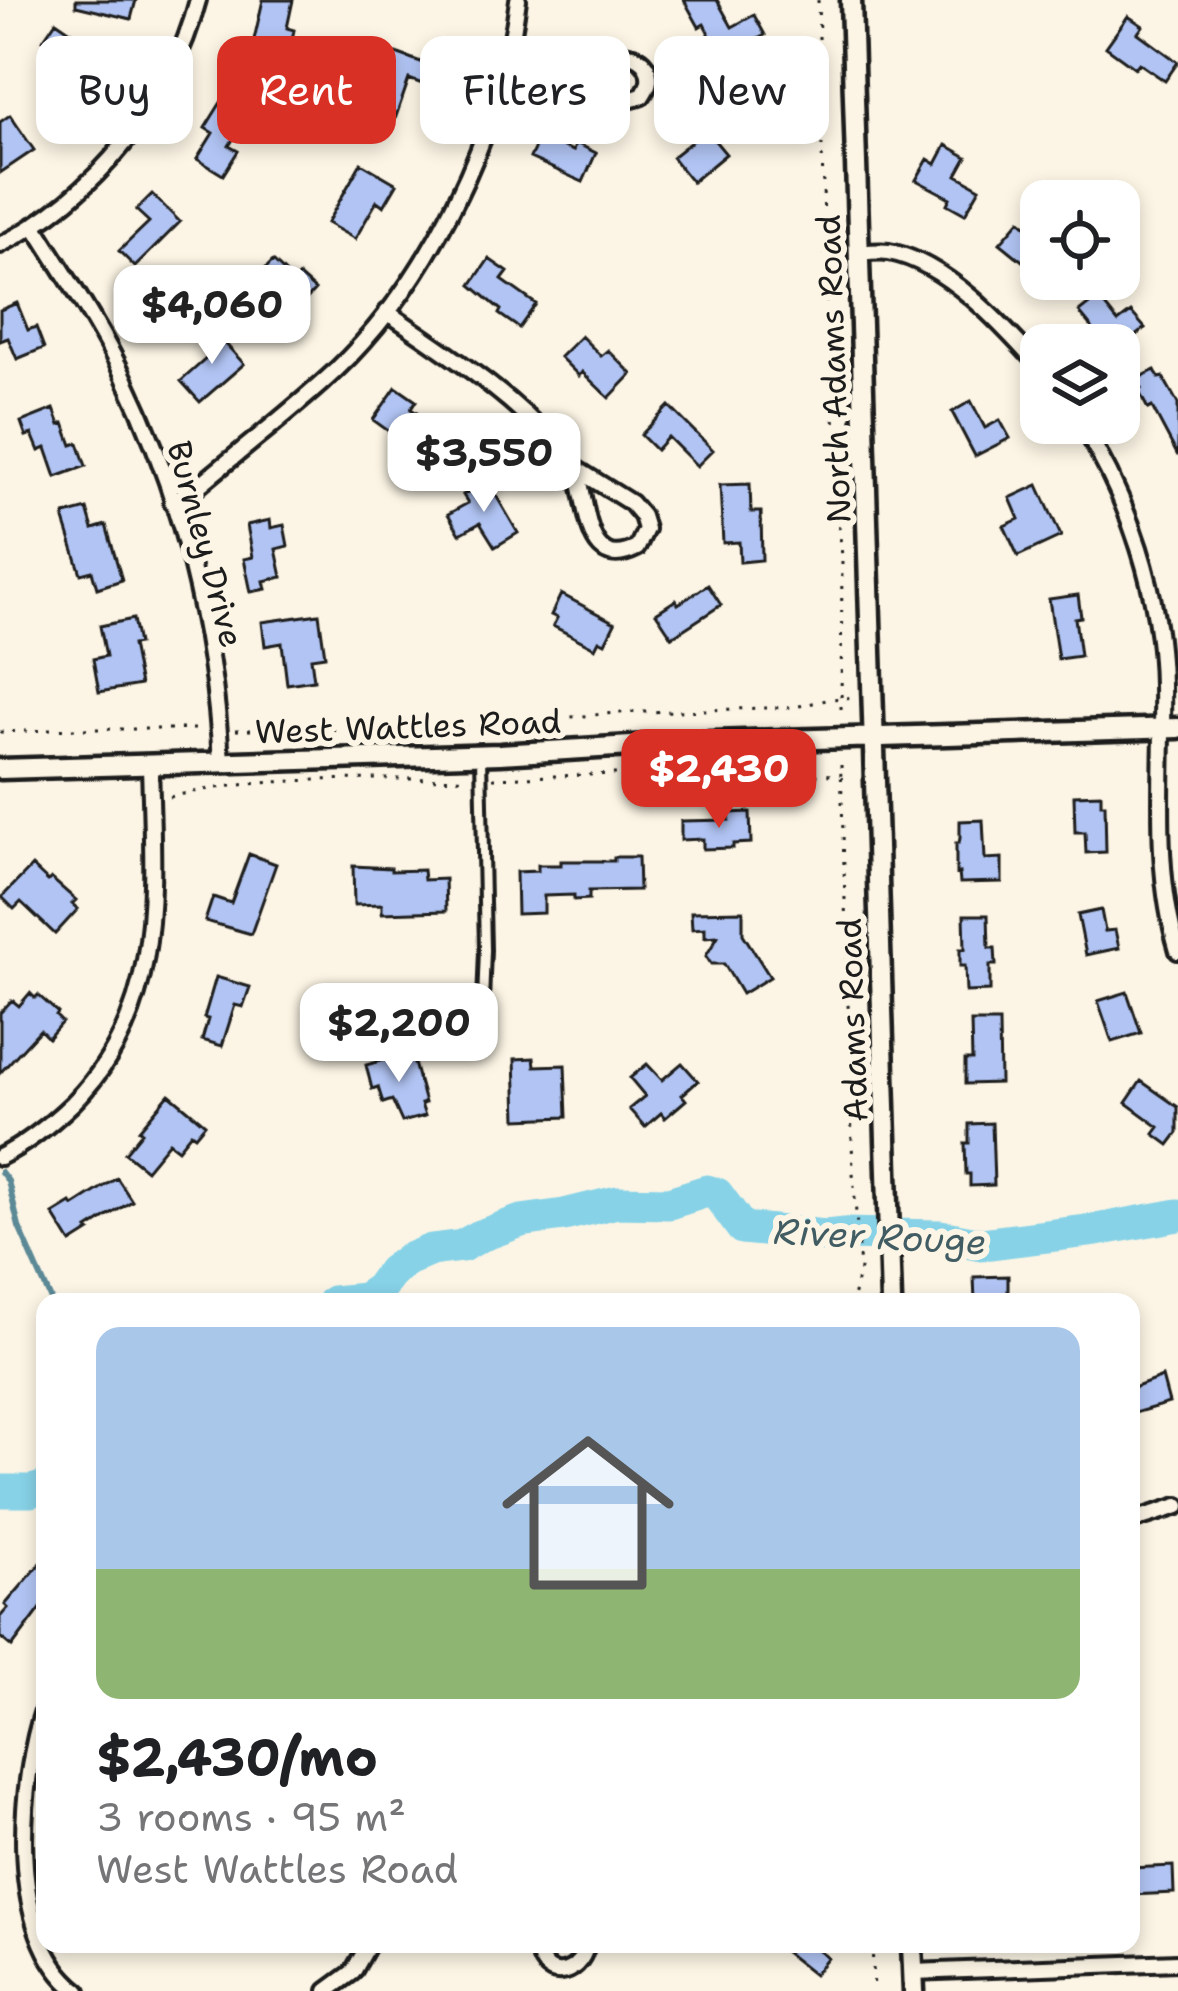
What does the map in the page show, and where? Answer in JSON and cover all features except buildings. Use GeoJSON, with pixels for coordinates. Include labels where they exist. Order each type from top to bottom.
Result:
{"type":"FeatureCollection","features":[{"type":"Feature","properties":{"kind":"street"},"geometry":{"type":"LineString","coordinates":[[0,245],[34,225],[117,152],[171,72],[198,0]]}},
{"type":"Feature","properties":{"kind":"street"},"geometry":{"type":"LineString","coordinates":[[512,36],[518,0]]}},
{"type":"Feature","properties":{"kind":"street","name":"North Adams Road"},"geometry":{"type":"LineString","coordinates":[[851,0],[874,737]]}},
{"type":"Feature","properties":{"kind":"street"},"geometry":{"type":"LineString","coordinates":[[628,55],[643,62],[649,85],[642,96],[619,101],[594,90],[563,62],[628,55]]}},
{"type":"Feature","properties":{"kind":"street"},"geometry":{"type":"LineString","coordinates":[[172,502],[195,489],[336,370],[387,312],[436,236],[479,144]]}},
{"type":"Feature","properties":{"kind":"street","name":"Burnley Drive"},"geometry":{"type":"LineString","coordinates":[[34,225],[122,371],[147,429],[201,603],[221,762]]}},
{"type":"Feature","properties":{"kind":"street"},"geometry":{"type":"LineString","coordinates":[[860,253],[888,252],[925,266],[993,317],[1020,346]]}},
{"type":"Feature","properties":{"kind":"street"},"geometry":{"type":"LineString","coordinates":[[387,312],[512,402],[575,468],[638,510],[646,529],[637,548],[617,554],[601,548],[575,468]]}},
{"type":"Feature","properties":{"kind":"street"},"geometry":{"type":"LineString","coordinates":[[1092,444],[1118,493],[1145,574],[1160,650],[1170,728],[1165,884],[1178,951]]}},
{"type":"Feature","properties":{"kind":"street","name":"West Wattles Road"},"geometry":{"type":"LineString","coordinates":[[0,769],[1170,728]]}},
{"type":"Feature","properties":{"kind":"street","name":"Adams Road"},"geometry":{"type":"LineString","coordinates":[[874,737],[890,1293]]}},
{"type":"Feature","properties":{"kind":"street"},"geometry":{"type":"LineString","coordinates":[[0,1157],[38,1135],[75,1101],[108,1061],[125,1031],[148,946],[150,765]]}},
{"type":"Feature","properties":{"kind":"street"},"geometry":{"type":"LineString","coordinates":[[1140,1518],[1178,1507]]}},
{"type":"Feature","properties":{"kind":"street"},"geometry":{"type":"LineString","coordinates":[[36,1733],[26,1781],[26,1839],[36,1928]]}},
{"type":"Feature","properties":{"kind":"street"},"geometry":{"type":"LineString","coordinates":[[46,1953],[78,1991]]}},
{"type":"Feature","properties":{"kind":"street"},"geometry":{"type":"LineString","coordinates":[[327,1991],[353,1972],[364,1953]]}},
{"type":"Feature","properties":{"kind":"street"},"geometry":{"type":"LineString","coordinates":[[539,1953],[544,1966],[561,1972],[577,1967],[583,1953]]}},
{"type":"Feature","properties":{"kind":"street"},"geometry":{"type":"LineString","coordinates":[[914,1982],[1178,1962]]}},
{"type":"Feature","properties":{"kind":"lane"},"geometry":{"type":"LineString","coordinates":[[448,1049],[467,1036],[483,1002],[481,755]]}},
{"type":"Feature","properties":{"kind":"path"},"geometry":{"type":"LineString","coordinates":[[818,0],[827,334],[842,506],[842,713]]}},
{"type":"Feature","properties":{"kind":"path"},"geometry":{"type":"LineString","coordinates":[[232,730],[484,725],[616,713],[795,707],[854,698]]}},
{"type":"Feature","properties":{"kind":"path"},"geometry":{"type":"LineString","coordinates":[[0,732],[206,729]]}},
{"type":"Feature","properties":{"kind":"path"},"geometry":{"type":"LineString","coordinates":[[841,765],[860,1269],[854,1293]]}},
{"type":"Feature","properties":{"kind":"path"},"geometry":{"type":"LineString","coordinates":[[151,802],[262,784],[647,773],[668,781],[849,774]]}},
{"type":"Feature","properties":{"kind":"path"},"geometry":{"type":"LineString","coordinates":[[872,1953],[874,1991]]}},
{"type":"Feature","properties":{"kind":"waterway"},"geometry":{"type":"LineString","coordinates":[[1,1172],[48,1293]]}},
{"type":"Feature","properties":{"kind":"waterway","name":"River Rouge"},"geometry":{"type":"LineString","coordinates":[[373,1293],[407,1260],[431,1250],[462,1246],[521,1221],[617,1202],[669,1203],[707,1191],[717,1194],[742,1228],[826,1236],[940,1236],[982,1244],[1178,1215]]}},
{"type":"Feature","properties":{"kind":"waterway","name":"River Rouge"},"geometry":{"type":"LineString","coordinates":[[0,1491],[36,1490]]}}]}
